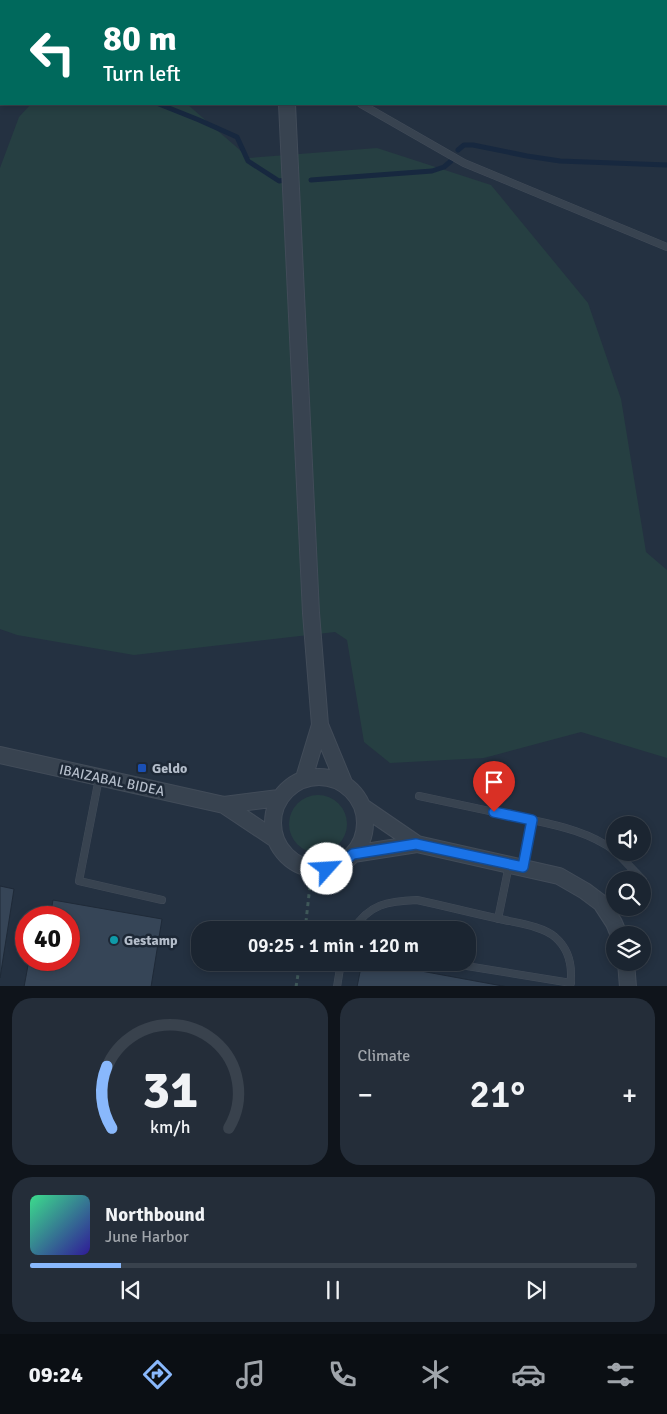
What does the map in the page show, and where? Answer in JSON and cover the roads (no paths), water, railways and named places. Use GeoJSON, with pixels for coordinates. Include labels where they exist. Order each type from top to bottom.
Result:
{"type":"FeatureCollection","features":[{"type":"Feature","properties":{"kind":"street"},"geometry":{"type":"LineString","coordinates":[[287,105],[312,614],[320,725],[344,783]]}},
{"type":"Feature","properties":{"kind":"street"},"geometry":{"type":"LineString","coordinates":[[304,778],[320,725]]}},
{"type":"Feature","properties":{"kind":"street","name":"IBAIZABAL BIDEA"},"geometry":{"type":"LineString","coordinates":[[0,755],[224,805],[279,798]]}},
{"type":"Feature","properties":{"kind":"street"},"geometry":{"type":"LineString","coordinates":[[325,776],[344,783],[359,798],[363,807],[364,837],[353,854],[337,866],[327,869],[312,868],[296,863],[280,849],[275,839],[272,818],[279,798],[290,786],[304,778],[325,776]]}},
{"type":"Feature","properties":{"kind":"street","name":"IBAIZABAL BIDEA"},"geometry":{"type":"LineString","coordinates":[[224,805],[275,839]]}},
{"type":"Feature","properties":{"kind":"street"},"geometry":{"type":"LineString","coordinates":[[363,807],[416,844]]}},
{"type":"Feature","properties":{"kind":"street"},"geometry":{"type":"LineString","coordinates":[[353,854],[416,844],[559,876],[601,903],[615,926]]}},
{"type":"Feature","properties":{"kind":"street"},"geometry":{"type":"LineString","coordinates":[[627,971],[628,986]]}},
{"type":"Feature","properties":{"kind":"lane"},"geometry":{"type":"LineString","coordinates":[[362,105],[464,163],[667,247]]}},
{"type":"Feature","properties":{"kind":"lane"},"geometry":{"type":"LineString","coordinates":[[99,777],[79,880],[162,900]]}},
{"type":"Feature","properties":{"kind":"lane"},"geometry":{"type":"LineString","coordinates":[[419,796],[563,826],[606,846]]}},
{"type":"Feature","properties":{"kind":"lane"},"geometry":{"type":"LineString","coordinates":[[498,919],[532,820]]}},
{"type":"Feature","properties":{"kind":"lane"},"geometry":{"type":"LineString","coordinates":[[625,861],[634,871]]}},
{"type":"Feature","properties":{"kind":"lane"},"geometry":{"type":"LineString","coordinates":[[360,921],[368,912],[384,903],[417,900],[544,930],[556,937],[567,952],[572,966],[571,985],[476,968]]}},
{"type":"Feature","properties":{"kind":"lane"},"geometry":{"type":"LineString","coordinates":[[337,986],[340,971]]}},
{"type":"Feature","properties":{"kind":"waterway"},"geometry":{"type":"LineString","coordinates":[[162,105],[237,137],[248,161],[279,181],[285,180]]}},
{"type":"Feature","properties":{"kind":"waterway"},"geometry":{"type":"LineString","coordinates":[[458,150],[464,145],[473,145],[560,161],[667,165]]}},
{"type":"Feature","properties":{"kind":"waterway"},"geometry":{"type":"LineString","coordinates":[[311,180],[432,171],[444,167],[451,161]]}},
{"type":"Feature","properties":{"kind":"place","name":"Geldo"},"geometry":{"type":"Point","coordinates":[142,768]}},
{"type":"Feature","properties":{"kind":"place","name":"Gestamp"},"geometry":{"type":"Point","coordinates":[114,940]}}]}
